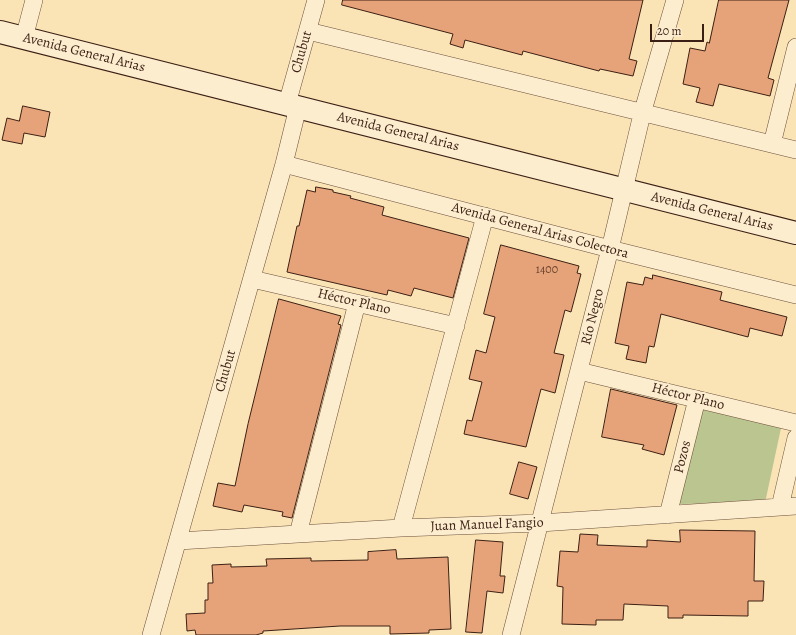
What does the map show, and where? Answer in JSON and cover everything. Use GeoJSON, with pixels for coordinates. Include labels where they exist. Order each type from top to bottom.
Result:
{"type":"FeatureCollection","features":[{"type":"Feature","properties":{"kind":"main road","name":"Avenida General Arias"},"geometry":{"type":"LineString","coordinates":[[0,32],[796,233]]}},
{"type":"Feature","properties":{"kind":"street"},"geometry":{"type":"LineString","coordinates":[[24,38],[34,0]]}},
{"type":"Feature","properties":{"kind":"street","name":"Chubut"},"geometry":{"type":"LineString","coordinates":[[152,635],[284,164],[292,106],[316,0]]}},
{"type":"Feature","properties":{"kind":"street","name":"Río Negro"},"geometry":{"type":"LineString","coordinates":[[511,635],[610,250],[623,189],[642,114],[676,0]]}},
{"type":"Feature","properties":{"kind":"street"},"geometry":{"type":"LineString","coordinates":[[308,32],[642,114],[796,150]]}},
{"type":"Feature","properties":{"kind":"street"},"geometry":{"type":"LineString","coordinates":[[772,144],[796,47]]}},
{"type":"Feature","properties":{"kind":"street","name":"Avenida General Arias Colectora"},"geometry":{"type":"LineString","coordinates":[[284,164],[610,250],[796,296]]}},
{"type":"Feature","properties":{"kind":"street"},"geometry":{"type":"LineString","coordinates":[[401,528],[485,216]]}},
{"type":"Feature","properties":{"kind":"street","name":"Héctor Plano"},"geometry":{"type":"LineString","coordinates":[[252,279],[456,326]]}},
{"type":"Feature","properties":{"kind":"street"},"geometry":{"type":"LineString","coordinates":[[298,534],[357,303]]}},
{"type":"Feature","properties":{"kind":"street","name":"Héctor Plano"},"geometry":{"type":"LineString","coordinates":[[579,371],[796,423]]}},
{"type":"Feature","properties":{"kind":"street","name":"Pozos"},"geometry":{"type":"LineString","coordinates":[[668,515],[697,399]]}},
{"type":"Feature","properties":{"kind":"street"},"geometry":{"type":"LineString","coordinates":[[788,507],[796,438]]}},
{"type":"Feature","properties":{"kind":"street","name":"Juan Manuel Fangio"},"geometry":{"type":"LineString","coordinates":[[178,541],[401,528],[540,523],[788,507]]}},
{"type":"Feature","properties":{"kind":"green space"},"geometry":{"type":"Polygon","coordinates":[[[703,408],[781,428],[765,503],[679,504],[703,408]]]}},
{"type":"Feature","properties":{"kind":"building"},"geometry":{"type":"Polygon","coordinates":[[[343,0],[643,0],[629,59],[637,61],[633,76],[600,69],[599,71],[523,51],[522,55],[465,40],[463,48],[450,44],[453,34],[342,5],[343,0]]]}},
{"type":"Feature","properties":{"kind":"building"},"geometry":{"type":"Polygon","coordinates":[[[719,0],[789,0],[768,78],[774,80],[770,96],[719,84],[713,106],[696,102],[700,88],[683,84],[690,48],[705,51],[707,42],[709,43],[719,0]]]}},
{"type":"Feature","properties":{"kind":"building"},"geometry":{"type":"Polygon","coordinates":[[[23,106],[50,112],[45,137],[24,133],[22,144],[2,140],[7,118],[19,121],[23,106]]]}},
{"type":"Feature","properties":{"kind":"building"},"geometry":{"type":"Polygon","coordinates":[[[316,187],[333,190],[333,192],[351,196],[350,198],[384,207],[382,215],[469,238],[453,298],[414,288],[411,296],[388,290],[387,295],[287,272],[307,190],[315,192],[316,187]]]}},
{"type":"Feature","properties":{"kind":"building"},"geometry":{"type":"Polygon","coordinates":[[[501,245],[579,266],[577,273],[581,274],[571,312],[565,310],[554,353],[564,355],[555,393],[541,389],[526,447],[464,434],[467,420],[472,421],[482,382],[469,379],[476,350],[486,353],[495,317],[484,314],[501,245]]]}},
{"type":"Feature","properties":{"kind":"building"},"geometry":{"type":"Polygon","coordinates":[[[653,275],[722,292],[720,300],[787,317],[782,336],[750,328],[748,337],[661,314],[654,347],[649,346],[646,363],[626,359],[629,346],[615,343],[627,282],[643,285],[645,277],[652,279],[653,275]]]}},
{"type":"Feature","properties":{"kind":"building"},"geometry":{"type":"Polygon","coordinates":[[[279,299],[341,316],[338,324],[341,325],[292,518],[282,516],[283,512],[244,505],[242,512],[213,506],[218,483],[235,486],[248,424],[279,299]]]}},
{"type":"Feature","properties":{"kind":"building"},"geometry":{"type":"Polygon","coordinates":[[[611,389],[677,405],[664,455],[642,449],[644,445],[602,437],[611,389]]]}},
{"type":"Feature","properties":{"kind":"building"},"geometry":{"type":"Polygon","coordinates":[[[519,462],[537,467],[528,499],[510,494],[519,462]]]}},
{"type":"Feature","properties":{"kind":"building"},"geometry":{"type":"Polygon","coordinates":[[[680,530],[755,531],[754,581],[764,581],[763,601],[748,601],[748,616],[683,615],[683,618],[668,618],[668,606],[624,604],[623,620],[596,620],[596,625],[562,624],[563,587],[557,586],[560,551],[578,552],[580,534],[598,535],[597,545],[647,547],[647,540],[680,542],[680,530]]]}},
{"type":"Feature","properties":{"kind":"building"},"geometry":{"type":"Polygon","coordinates":[[[476,540],[503,542],[500,576],[505,576],[503,593],[487,591],[482,633],[466,632],[476,540]]]}},
{"type":"Feature","properties":{"kind":"building"},"geometry":{"type":"Polygon","coordinates":[[[396,550],[397,559],[448,557],[451,629],[429,630],[429,633],[390,634],[390,626],[340,626],[263,631],[263,633],[256,635],[196,635],[195,630],[187,631],[186,614],[205,613],[205,600],[208,600],[208,583],[213,583],[212,565],[231,564],[231,567],[267,566],[266,559],[311,558],[311,561],[368,560],[368,552],[396,550]]]}}]}
